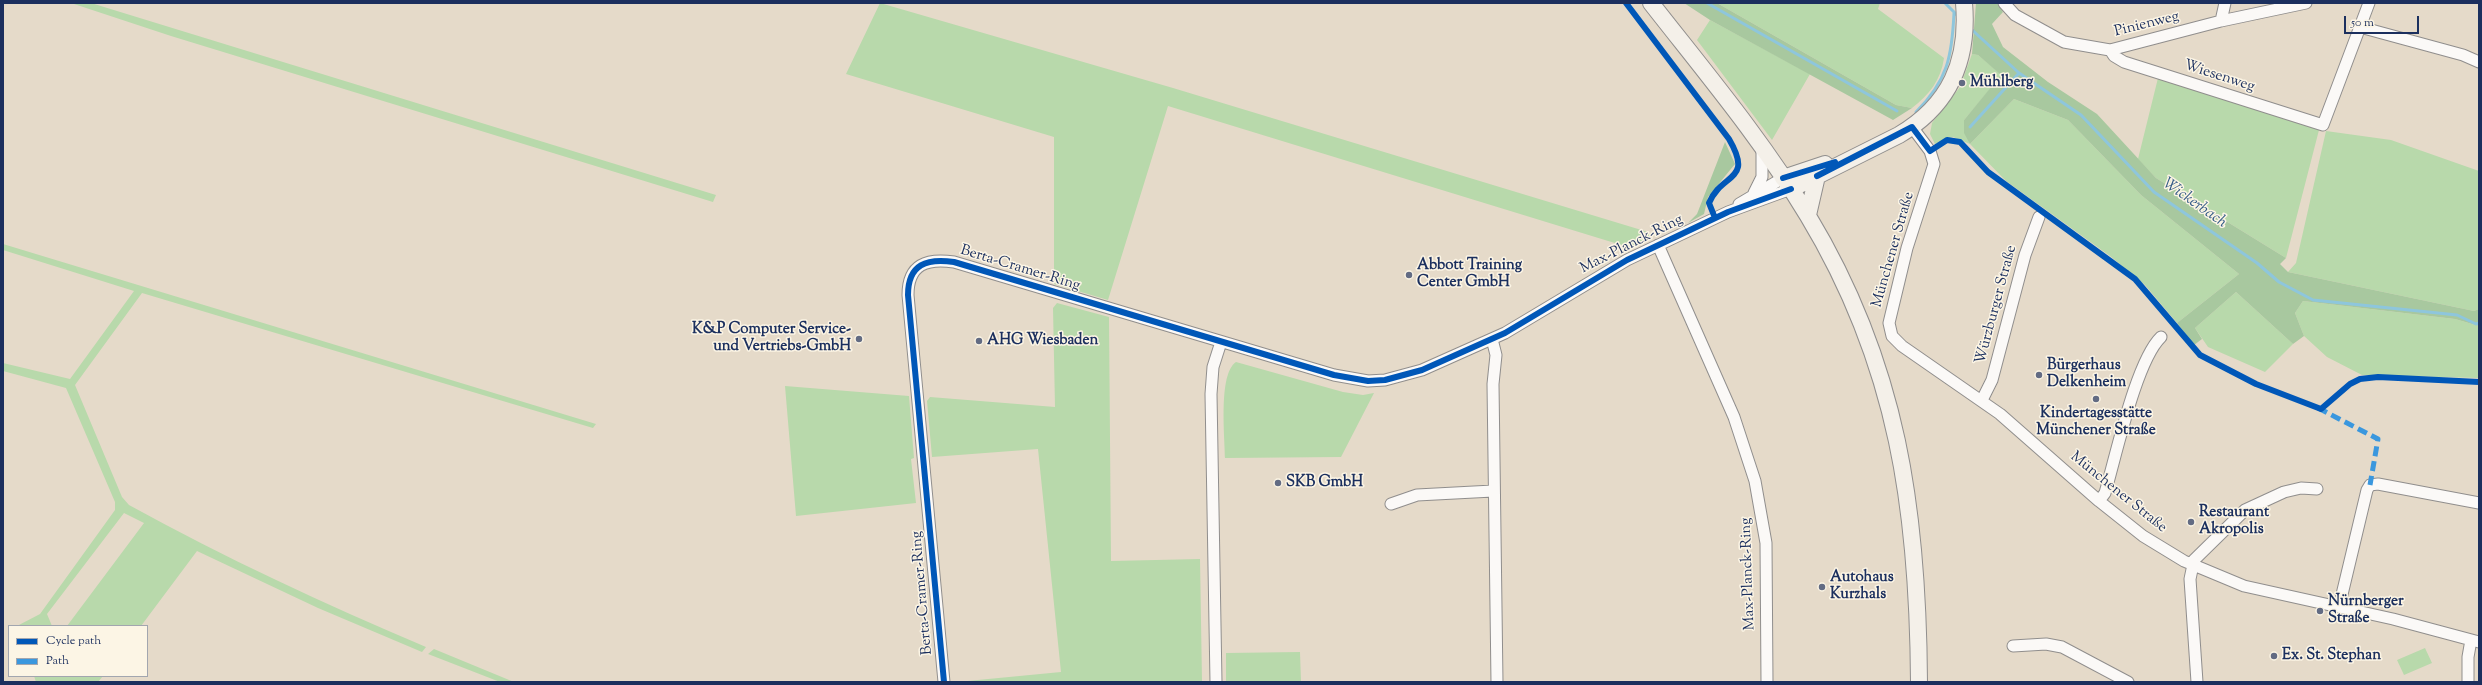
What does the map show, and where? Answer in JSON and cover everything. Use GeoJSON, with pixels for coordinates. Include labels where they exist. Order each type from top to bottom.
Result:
{"type":"FeatureCollection","features":[{"type":"Feature","properties":{"kind":"main road"},"geometry":{"type":"LineString","coordinates":[[1652,3],[1762,148],[1808,216],[1842,279],[1859,319],[1884,389],[1900,450],[1915,551],[1919,682]]}},
{"type":"Feature","properties":{"kind":"main road"},"geometry":{"type":"LineString","coordinates":[[1787,184],[1817,176],[1847,159],[1912,127],[1935,107],[1944,95],[1961,60],[1965,40],[1964,4]]}},
{"type":"Feature","properties":{"kind":"main road"},"geometry":{"type":"LineString","coordinates":[[1787,184],[1802,170],[1847,159]]}},
{"type":"Feature","properties":{"kind":"main road"},"geometry":{"type":"LineString","coordinates":[[1808,216],[1817,176]]}},
{"type":"Feature","properties":{"kind":"street","name":"Pinienweg"},"geometry":{"type":"LineString","coordinates":[[2004,3],[2024,20],[2064,42],[2110,50],[2221,21],[2306,3]]}},
{"type":"Feature","properties":{"kind":"street"},"geometry":{"type":"LineString","coordinates":[[2221,21],[2225,3]]}},
{"type":"Feature","properties":{"kind":"street"},"geometry":{"type":"LineString","coordinates":[[2368,3],[2360,27],[2463,55],[2479,62]]}},
{"type":"Feature","properties":{"kind":"street","name":"Wiesenweg"},"geometry":{"type":"LineString","coordinates":[[2110,50],[2114,56],[2124,62],[2323,124],[2360,27]]}},
{"type":"Feature","properties":{"kind":"street","name":"Münchener Straße"},"geometry":{"type":"LineString","coordinates":[[1912,127],[1930,151],[1933,170],[1907,248],[1889,323],[1889,330],[1902,346],[1982,400],[2025,433],[2099,501],[2143,536],[2191,565],[2244,586],[2475,641]]}},
{"type":"Feature","properties":{"kind":"street"},"geometry":{"type":"LineString","coordinates":[[1753,194],[1762,177],[1762,148]]}},
{"type":"Feature","properties":{"kind":"street","name":"Max-Planck-Ring"},"geometry":{"type":"LineString","coordinates":[[1728,212],[1753,194],[1787,184]]}},
{"type":"Feature","properties":{"kind":"street","name":"Max-Planck-Ring"},"geometry":{"type":"LineString","coordinates":[[1492,340],[1595,278],[1658,245],[1787,184]]}},
{"type":"Feature","properties":{"kind":"street","name":"Würzburger Straße"},"geometry":{"type":"LineString","coordinates":[[1982,400],[1992,380],[2025,255],[2040,217]]}},
{"type":"Feature","properties":{"kind":"street","name":"Max-Planck-Ring"},"geometry":{"type":"LineString","coordinates":[[1658,245],[1734,418],[1755,481],[1766,543],[1767,682]]}},
{"type":"Feature","properties":{"kind":"street","name":"Berta-Cramer-Ring"},"geometry":{"type":"LineString","coordinates":[[944,682],[908,295],[908,281],[920,265],[933,260],[954,262],[1334,376],[1368,381],[1385,380],[1410,374],[1492,340]]}},
{"type":"Feature","properties":{"kind":"street"},"geometry":{"type":"LineString","coordinates":[[2099,501],[2105,492],[2140,372],[2155,342],[2161,337]]}},
{"type":"Feature","properties":{"kind":"street"},"geometry":{"type":"LineString","coordinates":[[1492,340],[1496,355],[1493,384],[1496,682]]}},
{"type":"Feature","properties":{"kind":"street"},"geometry":{"type":"LineString","coordinates":[[1216,682],[1211,394],[1213,367],[1221,342]]}},
{"type":"Feature","properties":{"kind":"street"},"geometry":{"type":"LineString","coordinates":[[2339,608],[2370,485],[2378,484],[2479,503]]}},
{"type":"Feature","properties":{"kind":"street"},"geometry":{"type":"LineString","coordinates":[[2197,682],[2190,578],[2191,565],[2196,557],[2245,510],[2284,492],[2301,488],[2317,489]]}},
{"type":"Feature","properties":{"kind":"street"},"geometry":{"type":"LineString","coordinates":[[1391,504],[1417,495],[1493,491]]}},
{"type":"Feature","properties":{"kind":"street"},"geometry":{"type":"LineString","coordinates":[[2468,682],[2468,657],[2475,641]]}},
{"type":"Feature","properties":{"kind":"street"},"geometry":{"type":"LineString","coordinates":[[2013,646],[2046,644],[2062,647],[2128,682]]}},
{"type":"Feature","properties":{"kind":"green space"},"geometry":{"type":"Polygon","coordinates":[[[71,3],[91,3],[716,195],[713,202],[171,36],[71,3]]]}},
{"type":"Feature","properties":{"kind":"green space"},"geometry":{"type":"Polygon","coordinates":[[[880,3],[1173,88],[1648,232],[1651,238],[1631,248],[1168,106],[1108,300],[1054,284],[1054,137],[846,74],[880,3]]]}},
{"type":"Feature","properties":{"kind":"green space"},"geometry":{"type":"Polygon","coordinates":[[[1684,3],[1717,3],[1896,105],[1912,108],[1893,120],[1710,20],[1684,3]]]}},
{"type":"Feature","properties":{"kind":"green space"},"geometry":{"type":"Polygon","coordinates":[[[1717,3],[1880,3],[1878,9],[1944,58],[1940,73],[1929,92],[1912,108],[1896,105],[1717,3]]]}},
{"type":"Feature","properties":{"kind":"green space"},"geometry":{"type":"Polygon","coordinates":[[[1976,3],[1997,3],[2003,12],[1992,24],[2003,47],[2048,82],[2097,114],[2156,178],[2286,258],[2280,264],[2288,272],[2474,311],[2479,309],[2479,326],[2455,319],[2303,301],[2295,313],[2304,336],[2293,344],[2236,292],[2195,328],[2202,339],[2194,345],[2177,323],[2239,274],[2141,195],[2068,120],[2014,99],[1970,144],[1964,133],[1964,120],[2001,75],[1978,55],[1972,54],[1976,3]]]}},
{"type":"Feature","properties":{"kind":"green space"},"geometry":{"type":"Polygon","coordinates":[[[1710,20],[1810,74],[1772,140],[1697,40],[1710,20]]]}},
{"type":"Feature","properties":{"kind":"green space"},"geometry":{"type":"Polygon","coordinates":[[[1972,54],[1978,55],[2002,75],[1964,120],[1970,144],[1953,137],[1935,144],[1930,134],[1932,123],[1960,87],[1972,54]]]}},
{"type":"Feature","properties":{"kind":"green space"},"geometry":{"type":"Polygon","coordinates":[[[2158,78],[2319,130],[2286,258],[2156,178],[2138,159],[2158,78]]]}},
{"type":"Feature","properties":{"kind":"green space"},"geometry":{"type":"Polygon","coordinates":[[[2014,99],[2068,120],[2141,195],[2239,274],[2177,323],[2145,285],[2110,256],[2006,181],[1970,144],[2014,99]]]}},
{"type":"Feature","properties":{"kind":"green space"},"geometry":{"type":"Polygon","coordinates":[[[2326,131],[2391,140],[2479,171],[2479,309],[2474,311],[2288,272],[2296,263],[2326,131]]]}},
{"type":"Feature","properties":{"kind":"green space"},"geometry":{"type":"Polygon","coordinates":[[[1725,142],[1735,164],[1708,197],[1704,214],[1688,223],[1697,214],[1725,142]]]}},
{"type":"Feature","properties":{"kind":"green space"},"geometry":{"type":"Polygon","coordinates":[[[3,244],[596,424],[593,428],[142,293],[75,385],[122,497],[129,505],[202,544],[313,597],[426,647],[422,652],[318,608],[197,551],[142,625],[68,625],[144,523],[124,513],[47,614],[52,625],[19,625],[40,614],[115,510],[115,502],[66,388],[3,371],[3,363],[70,379],[134,291],[3,250],[3,244]]]}},
{"type":"Feature","properties":{"kind":"green space"},"geometry":{"type":"Polygon","coordinates":[[[2236,292],[2293,344],[2265,372],[2208,347],[2195,328],[2236,292]]]}},
{"type":"Feature","properties":{"kind":"green space"},"geometry":{"type":"Polygon","coordinates":[[[2303,301],[2455,319],[2479,326],[2479,378],[2362,375],[2327,357],[2304,336],[2295,313],[2303,301]]]}},
{"type":"Feature","properties":{"kind":"green space"},"geometry":{"type":"Polygon","coordinates":[[[1057,303],[1109,317],[1111,561],[1200,559],[1202,682],[957,682],[1061,672],[1038,449],[932,457],[927,401],[930,397],[1055,407],[1053,308],[1057,303]]]}},
{"type":"Feature","properties":{"kind":"green space"},"geometry":{"type":"Polygon","coordinates":[[[1236,362],[1343,392],[1363,395],[1374,393],[1341,457],[1225,458],[1225,392],[1230,369],[1236,362]]]}},
{"type":"Feature","properties":{"kind":"green space"},"geometry":{"type":"Polygon","coordinates":[[[785,386],[909,396],[914,458],[911,459],[916,503],[796,516],[785,386]]]}},
{"type":"Feature","properties":{"kind":"green space"},"geometry":{"type":"Polygon","coordinates":[[[2425,648],[2432,663],[2404,675],[2397,660],[2425,648]]]}},
{"type":"Feature","properties":{"kind":"green space"},"geometry":{"type":"Polygon","coordinates":[[[434,649],[514,682],[500,682],[428,654],[434,649]]]}},
{"type":"Feature","properties":{"kind":"green space"},"geometry":{"type":"Polygon","coordinates":[[[1300,652],[1301,682],[1226,682],[1226,653],[1300,652]]]}},
{"type":"Feature","properties":{"kind":"green space"},"geometry":{"type":"Polygon","coordinates":[[[34,677],[102,677],[98,682],[36,682],[34,677]]]}},
{"type":"Feature","properties":{"kind":"waterway"},"geometry":{"type":"LineString","coordinates":[[1707,3],[1897,111]]}},
{"type":"Feature","properties":{"kind":"waterway","name":"Wickerbach"},"geometry":{"type":"LineString","coordinates":[[1945,3],[1959,17]]}},
{"type":"Feature","properties":{"kind":"waterway"},"geometry":{"type":"LineString","coordinates":[[1916,112],[1927,100],[1942,78],[1950,55],[1954,13]]}},
{"type":"Feature","properties":{"kind":"waterway","name":"Wickerbach"},"geometry":{"type":"LineString","coordinates":[[1970,28],[2019,73],[2081,115],[2154,192],[2257,263],[2279,282],[2313,300],[2457,315],[2476,324],[2479,323]]}},
{"type":"Feature","properties":{"kind":"waterway"},"geometry":{"type":"LineString","coordinates":[[1970,127],[2019,73]]}},
{"type":"Feature","properties":{"kind":"marked path"},"geometry":{"type":"LineString","coordinates":[[2318,408],[2378,439],[2370,485]]}},
{"type":"Feature","properties":{"kind":"cycle path"},"geometry":{"type":"LineString","coordinates":[[1626,3],[1729,139],[1736,153],[1738,163],[1737,170],[1733,176],[1715,193],[1709,203],[1715,218]]}},
{"type":"Feature","properties":{"kind":"cycle path"},"geometry":{"type":"LineString","coordinates":[[1817,176],[1912,127],[1930,151],[1947,140],[1960,142],[1988,172],[2135,279],[2200,355],[2256,384],[2321,409],[2350,384],[2360,379],[2378,377],[2479,382]]}},
{"type":"Feature","properties":{"kind":"cycle path"},"geometry":{"type":"LineString","coordinates":[[1783,178],[1835,162]]}},
{"type":"Feature","properties":{"kind":"cycle path"},"geometry":{"type":"LineString","coordinates":[[944,682],[908,295],[911,276],[921,265],[935,261],[954,262],[1334,375],[1368,381],[1385,380],[1422,370],[1505,333],[1627,260],[1728,212],[1791,189]]}},
{"type":"Feature","properties":{"kind":"place","name":"Mühlberg"},"geometry":{"type":"Point","coordinates":[1962,83]}},
{"type":"Feature","properties":{"kind":"place","name":"Abbott Training Center GmbH"},"geometry":{"type":"Point","coordinates":[1409,275]}},
{"type":"Feature","properties":{"kind":"place","name":"K&P Computer Service- und Vertriebs-GmbH"},"geometry":{"type":"Point","coordinates":[859,339]}},
{"type":"Feature","properties":{"kind":"place","name":"AHG Wiesbaden"},"geometry":{"type":"Point","coordinates":[979,341]}},
{"type":"Feature","properties":{"kind":"place","name":"Bürgerhaus Delkenheim"},"geometry":{"type":"Point","coordinates":[2039,375]}},
{"type":"Feature","properties":{"kind":"place","name":"Kindertagesstätte Münchener Straße"},"geometry":{"type":"Point","coordinates":[2096,399]}},
{"type":"Feature","properties":{"kind":"place","name":"SKB GmbH"},"geometry":{"type":"Point","coordinates":[1278,483]}},
{"type":"Feature","properties":{"kind":"place","name":"Restaurant Akropolis"},"geometry":{"type":"Point","coordinates":[2191,522]}},
{"type":"Feature","properties":{"kind":"place","name":"Autohaus Kurzhals"},"geometry":{"type":"Point","coordinates":[1822,587]}},
{"type":"Feature","properties":{"kind":"place","name":"Nürnberger Straße"},"geometry":{"type":"Point","coordinates":[2320,611]}},
{"type":"Feature","properties":{"kind":"place","name":"Ex. St. Stephan"},"geometry":{"type":"Point","coordinates":[2274,656]}}]}
